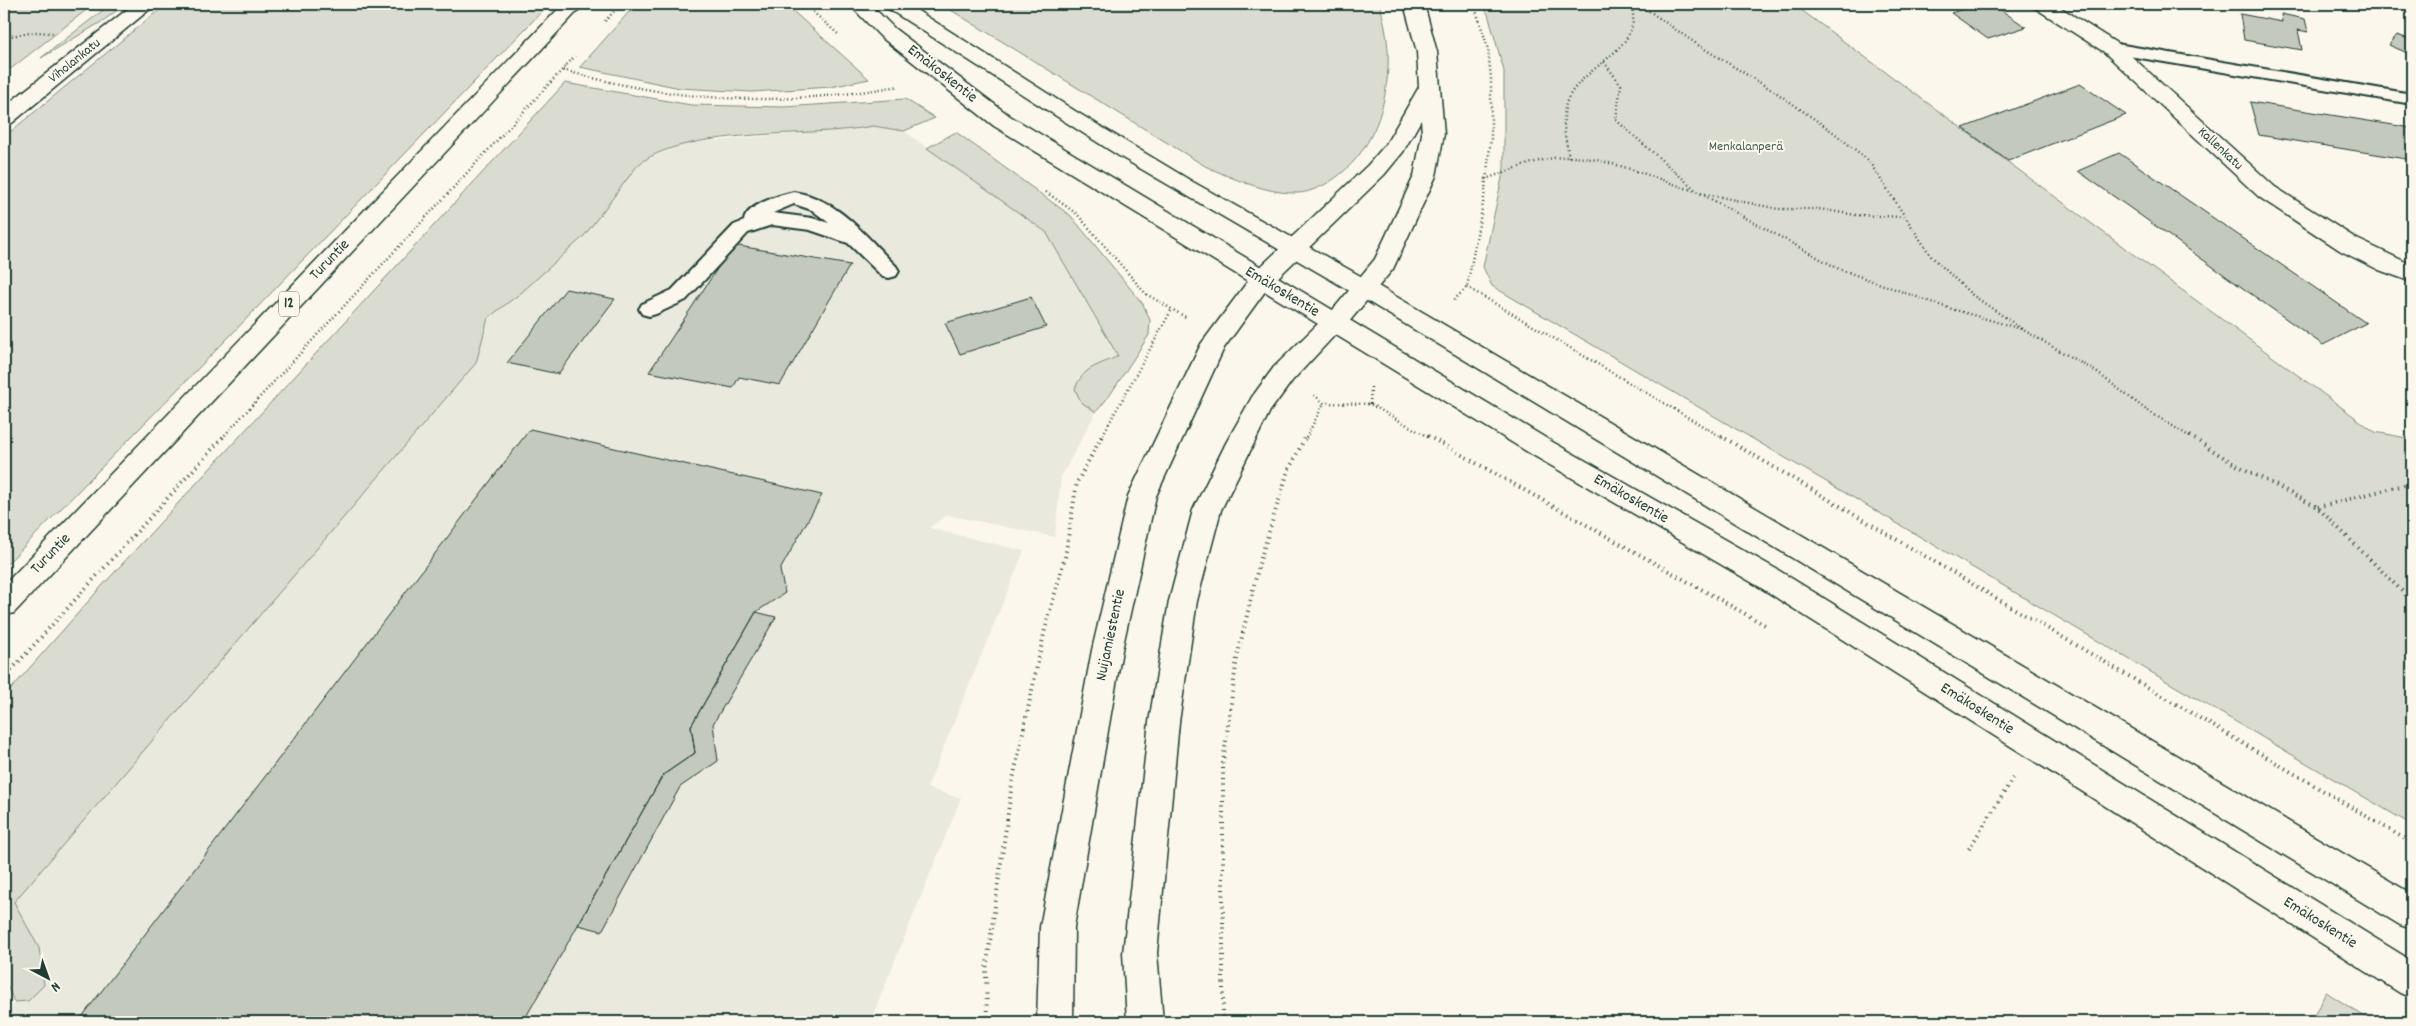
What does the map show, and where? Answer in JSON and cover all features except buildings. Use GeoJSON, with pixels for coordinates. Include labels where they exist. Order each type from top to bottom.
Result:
{"type":"FeatureCollection","features":[{"type":"Feature","properties":{"kind":"main road","name":"Viholankatu"},"geometry":{"type":"LineString","coordinates":[[4,118],[146,4]]}},
{"type":"Feature","properties":{"kind":"main road","name":"Turuntie"},"geometry":{"type":"LineString","coordinates":[[4,604],[574,4]]}},
{"type":"Feature","properties":{"kind":"main road","name":"Emäkoskentie"},"geometry":{"type":"LineString","coordinates":[[860,4],[888,33],[1002,121],[1334,324],[1540,447],[1768,578],[2412,981]]}},
{"type":"Feature","properties":{"kind":"main road","name":"Emäkoskentie"},"geometry":{"type":"LineString","coordinates":[[894,4],[1034,96],[1291,249],[1365,289],[2412,913]]}},
{"type":"Feature","properties":{"kind":"main road"},"geometry":{"type":"LineString","coordinates":[[1145,1022],[1140,953],[1164,722],[1183,601],[1207,510],[1239,443],[1261,404],[1283,374],[1334,324],[1385,263],[1425,176],[1433,134],[1428,90],[1427,52],[1414,4]]}},
{"type":"Feature","properties":{"kind":"main road","name":"Kallenkatu"},"geometry":{"type":"LineString","coordinates":[[2042,4],[2111,48],[2267,192],[2349,245],[2412,274]]}},
{"type":"Feature","properties":{"kind":"main road","name":"Nuijamiestentie"},"geometry":{"type":"LineString","coordinates":[[1055,1022],[1057,927],[1107,650],[1142,496],[1217,336],[1262,279],[1291,249],[1376,170],[1395,147],[1428,90]]}},
{"type":"Feature","properties":{"kind":"lane"},"geometry":{"type":"LineString","coordinates":[[2111,48],[2412,99]]}},
{"type":"Feature","properties":{"kind":"lane"},"geometry":{"type":"LineString","coordinates":[[649,310],[679,295],[741,230],[771,219],[812,224],[855,238],[889,271]]}},
{"type":"Feature","properties":{"kind":"path"},"geometry":{"type":"LineString","coordinates":[[601,26],[621,4]]}},
{"type":"Feature","properties":{"kind":"path"},"geometry":{"type":"LineString","coordinates":[[804,4],[839,35]]}},
{"type":"Feature","properties":{"kind":"path"},"geometry":{"type":"LineString","coordinates":[[1474,4],[1488,46],[1494,102],[1492,136],[1467,287],[2412,843]]}},
{"type":"Feature","properties":{"kind":"path"},"geometry":{"type":"LineString","coordinates":[[1568,157],[1564,110],[1573,90],[1620,47],[1632,25],[1634,9],[1631,4]]}},
{"type":"Feature","properties":{"kind":"path"},"geometry":{"type":"LineString","coordinates":[[1639,4],[1698,45],[1777,93],[1833,132],[1868,160],[1903,217],[1937,262],[1971,294],[2025,331],[2095,371],[2145,409],[2230,462],[2317,507],[2412,601]]}},
{"type":"Feature","properties":{"kind":"path"},"geometry":{"type":"LineString","coordinates":[[4,37],[38,32],[55,33]]}},
{"type":"Feature","properties":{"kind":"path"},"geometry":{"type":"LineString","coordinates":[[4,678],[79,593],[576,55]]}},
{"type":"Feature","properties":{"kind":"path"},"geometry":{"type":"LineString","coordinates":[[1604,62],[1621,86],[1616,120],[1698,192],[1839,269],[1945,307],[2025,331]]}},
{"type":"Feature","properties":{"kind":"path"},"geometry":{"type":"LineString","coordinates":[[563,70],[600,82],[691,99],[788,100],[858,95],[898,86]]}},
{"type":"Feature","properties":{"kind":"path"},"geometry":{"type":"LineString","coordinates":[[893,82],[906,91]]}},
{"type":"Feature","properties":{"kind":"path"},"geometry":{"type":"LineString","coordinates":[[1485,179],[1530,164],[1568,157],[1606,165],[1698,192],[1778,209],[1819,209],[1856,215],[1903,217]]}},
{"type":"Feature","properties":{"kind":"path"},"geometry":{"type":"LineString","coordinates":[[1045,191],[1077,214],[1146,294],[1217,336]]}},
{"type":"Feature","properties":{"kind":"path"},"geometry":{"type":"LineString","coordinates":[[987,1022],[986,970],[1012,784],[1045,629],[1066,557],[1077,482],[1172,309]]}},
{"type":"Feature","properties":{"kind":"path"},"geometry":{"type":"LineString","coordinates":[[1283,374],[1324,403],[1370,404],[1773,630]]}},
{"type":"Feature","properties":{"kind":"path"},"geometry":{"type":"LineString","coordinates":[[1223,1022],[1223,763],[1237,658],[1259,564],[1288,471],[1324,403]]}},
{"type":"Feature","properties":{"kind":"path"},"geometry":{"type":"LineString","coordinates":[[2317,507],[2412,483]]}},
{"type":"Feature","properties":{"kind":"path"},"geometry":{"type":"LineString","coordinates":[[2006,772],[2021,782]]}},
{"type":"Feature","properties":{"kind":"path"},"geometry":{"type":"LineString","coordinates":[[1969,849],[2014,777]]}},
{"type":"Feature","properties":{"kind":"shaded area"},"geometry":{"type":"Polygon","coordinates":[[[873,126],[904,131],[1046,232],[1118,356],[1090,369],[1079,377],[1075,389],[1081,402],[1096,412],[1061,477],[1055,537],[947,515],[929,528],[1024,551],[927,788],[961,798],[870,1022],[9,1022],[14,1002],[28,1001],[39,948],[14,902],[476,363],[488,318],[522,292],[643,160],[681,144],[873,126]]]}},
{"type":"Feature","properties":{"kind":"green space"},"geometry":{"type":"Polygon","coordinates":[[[4,4],[94,4],[4,74],[4,4]]]}},
{"type":"Feature","properties":{"kind":"green space"},"geometry":{"type":"Polygon","coordinates":[[[111,4],[125,4],[103,21],[41,58],[111,4]]]}},
{"type":"Feature","properties":{"kind":"green space"},"geometry":{"type":"Polygon","coordinates":[[[166,4],[549,4],[225,341],[4,567],[4,137],[166,4]]]}},
{"type":"Feature","properties":{"kind":"green space"},"geometry":{"type":"Polygon","coordinates":[[[636,4],[785,4],[869,79],[831,87],[751,92],[680,88],[580,67],[636,4]]]}},
{"type":"Feature","properties":{"kind":"green space"},"geometry":{"type":"Polygon","coordinates":[[[941,4],[1380,4],[1388,49],[1387,84],[1378,119],[1371,135],[1363,150],[1351,164],[1338,176],[1313,190],[1297,193],[1274,191],[1238,180],[1205,166],[941,4]]]}},
{"type":"Feature","properties":{"kind":"green space","name":"Menkalanperä"},"geometry":{"type":"Polygon","coordinates":[[[1481,4],[1793,4],[2375,432],[2412,439],[2412,825],[1492,286],[1483,267],[1504,168],[1504,71],[1488,14],[1481,4]]]}},
{"type":"Feature","properties":{"kind":"green space"},"geometry":{"type":"Polygon","coordinates":[[[565,83],[691,105],[784,107],[905,99],[935,118],[904,131],[873,126],[847,130],[715,139],[657,153],[637,166],[584,236],[522,292],[488,318],[476,363],[14,902],[39,948],[44,985],[28,1001],[14,1002],[4,978],[4,697],[101,587],[565,83]]]}},
{"type":"Feature","properties":{"kind":"green space"},"geometry":{"type":"Polygon","coordinates":[[[956,132],[1071,216],[1143,304],[1150,320],[1149,335],[1110,395],[1096,412],[1081,402],[1075,389],[1078,381],[1087,371],[1118,356],[1046,232],[927,148],[956,132]]]}},
{"type":"Feature","properties":{"kind":"green space"},"geometry":{"type":"Polygon","coordinates":[[[2326,992],[2373,1022],[2311,1022],[2326,992]]]}}]}
